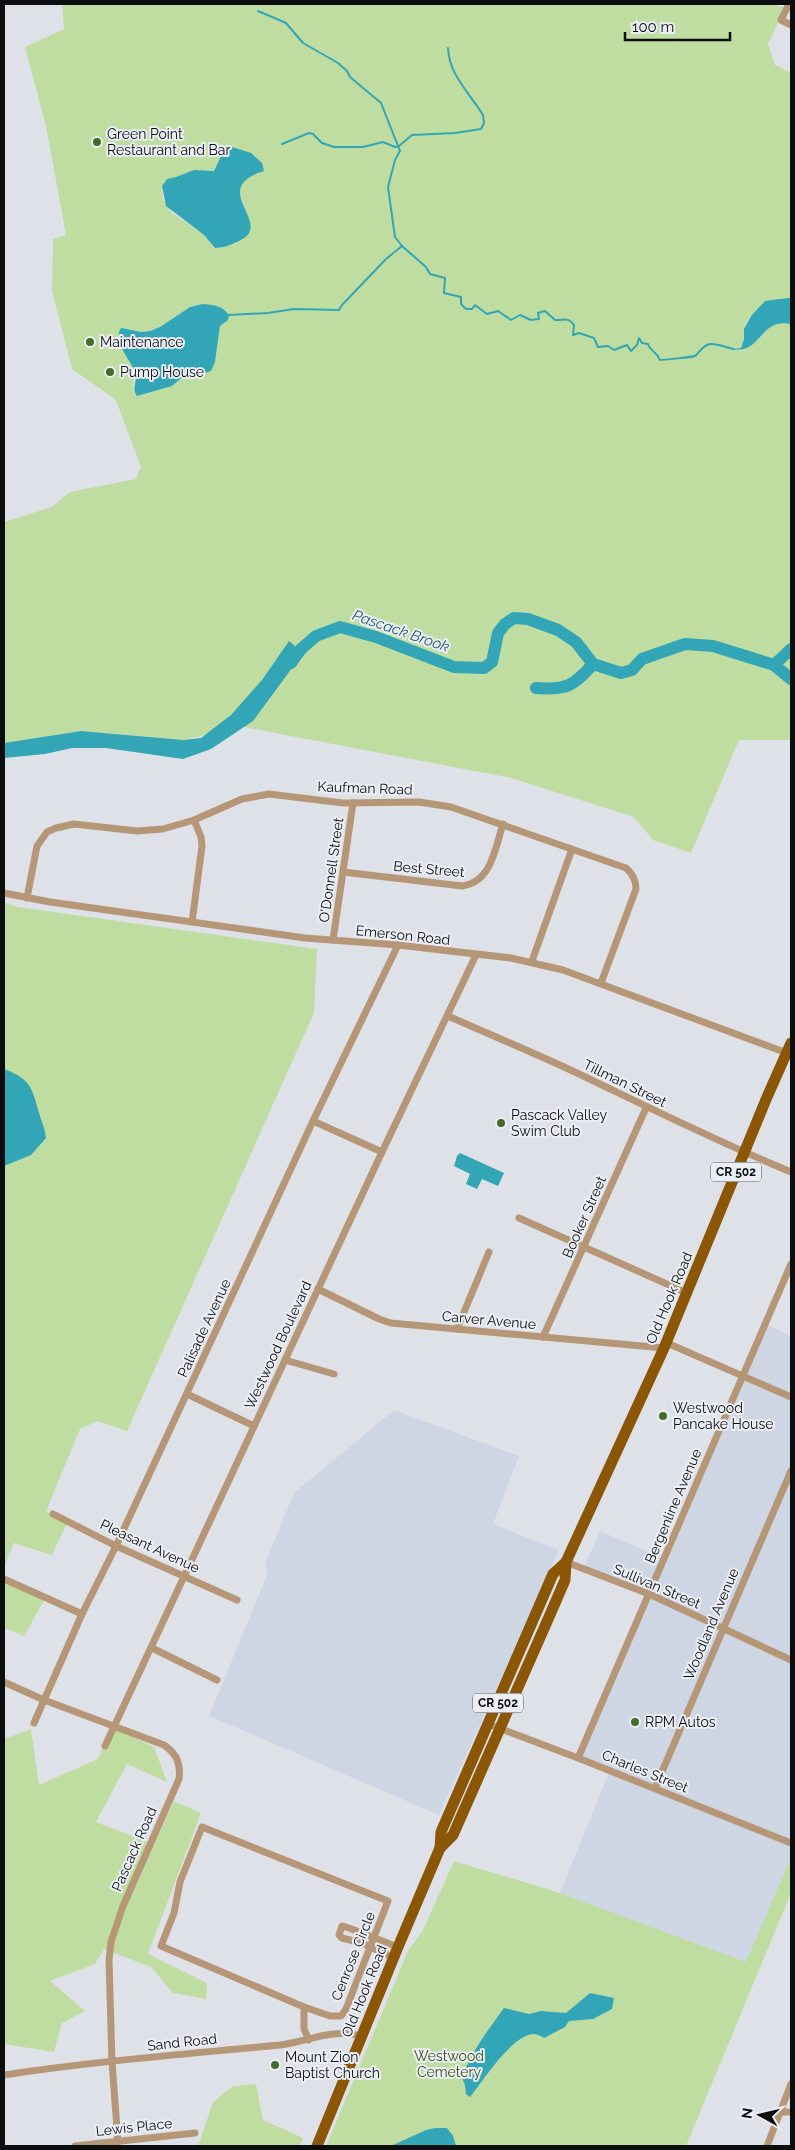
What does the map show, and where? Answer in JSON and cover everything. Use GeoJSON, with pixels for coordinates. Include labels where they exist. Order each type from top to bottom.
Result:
{"type":"FeatureCollection","features":[{"type":"Feature","properties":{"kind":"main road","name":"Old Hook Road"},"geometry":{"type":"LineString","coordinates":[[317,2146],[440,1848],[441,1832],[553,1574],[566,1562],[634,1418],[789,1048]]}},
{"type":"Feature","properties":{"kind":"main road","name":"Old Hook Road"},"geometry":{"type":"LineString","coordinates":[[440,1848],[453,1835],[500,1730],[565,1580],[566,1562]]}},
{"type":"Feature","properties":{"kind":"street"},"geometry":{"type":"LineString","coordinates":[[789,4],[781,20],[791,25]]}},
{"type":"Feature","properties":{"kind":"street","name":"Kaufman Road"},"geometry":{"type":"LineString","coordinates":[[27,898],[36,846],[47,832],[56,828],[74,824],[150,831],[194,820],[242,799],[256,795],[282,795],[353,803],[435,804],[468,811],[626,868],[630,872],[636,884],[634,895],[601,984]]}},
{"type":"Feature","properties":{"kind":"street","name":"O'Donnell Street"},"geometry":{"type":"LineString","coordinates":[[333,940],[353,803]]}},
{"type":"Feature","properties":{"kind":"street"},"geometry":{"type":"LineString","coordinates":[[192,922],[202,846],[201,837],[194,820]]}},
{"type":"Feature","properties":{"kind":"street","name":"Best Street"},"geometry":{"type":"LineString","coordinates":[[343,872],[462,886],[476,883],[486,874],[503,824]]}},
{"type":"Feature","properties":{"kind":"street"},"geometry":{"type":"LineString","coordinates":[[532,961],[572,849]]}},
{"type":"Feature","properties":{"kind":"street","name":"Emerson Road"},"geometry":{"type":"LineString","coordinates":[[4,893],[192,922],[333,940],[398,945],[476,956],[532,961],[789,1048]]}},
{"type":"Feature","properties":{"kind":"street","name":"Palisade Avenue"},"geometry":{"type":"LineString","coordinates":[[34,1723],[82,1614],[116,1546],[313,1121],[398,945]]}},
{"type":"Feature","properties":{"kind":"street","name":"Westwood Boulevard"},"geometry":{"type":"LineString","coordinates":[[106,1746],[382,1152],[476,956]]}},
{"type":"Feature","properties":{"kind":"street","name":"Tillman Street"},"geometry":{"type":"LineString","coordinates":[[448,1016],[576,1073],[646,1108],[791,1172]]}},
{"type":"Feature","properties":{"kind":"street","name":"Booker Street"},"geometry":{"type":"LineString","coordinates":[[544,1337],[646,1108]]}},
{"type":"Feature","properties":{"kind":"street"},"geometry":{"type":"LineString","coordinates":[[313,1121],[382,1152]]}},
{"type":"Feature","properties":{"kind":"street"},"geometry":{"type":"LineString","coordinates":[[519,1218],[687,1294]]}},
{"type":"Feature","properties":{"kind":"street"},"geometry":{"type":"LineString","coordinates":[[457,1329],[489,1252]]}},
{"type":"Feature","properties":{"kind":"street","name":"Bergenline Avenue"},"geometry":{"type":"LineString","coordinates":[[578,1758],[791,1264]]}},
{"type":"Feature","properties":{"kind":"street","name":"Carver Avenue"},"geometry":{"type":"LineString","coordinates":[[318,1289],[391,1323],[544,1337],[665,1345],[791,1397]]}},
{"type":"Feature","properties":{"kind":"street"},"geometry":{"type":"LineString","coordinates":[[285,1360],[334,1374]]}},
{"type":"Feature","properties":{"kind":"street"},"geometry":{"type":"LineString","coordinates":[[187,1394],[254,1426]]}},
{"type":"Feature","properties":{"kind":"street","name":"Woodland Avenue"},"geometry":{"type":"LineString","coordinates":[[655,1788],[791,1471]]}},
{"type":"Feature","properties":{"kind":"street","name":"Pleasant Avenue"},"geometry":{"type":"LineString","coordinates":[[53,1514],[116,1546],[237,1600]]}},
{"type":"Feature","properties":{"kind":"street","name":"Sullivan Street"},"geometry":{"type":"LineString","coordinates":[[566,1562],[649,1594],[791,1660]]}},
{"type":"Feature","properties":{"kind":"street"},"geometry":{"type":"LineString","coordinates":[[4,1579],[82,1614]]}},
{"type":"Feature","properties":{"kind":"street"},"geometry":{"type":"LineString","coordinates":[[152,1648],[217,1680]]}},
{"type":"Feature","properties":{"kind":"street","name":"Pascack Road"},"geometry":{"type":"LineString","coordinates":[[4,1682],[44,1700],[164,1745],[173,1751],[180,1769],[180,1779],[123,1906],[111,1942],[109,1960],[112,2062],[118,2142]]}},
{"type":"Feature","properties":{"kind":"street","name":"Charles Street"},"geometry":{"type":"LineString","coordinates":[[488,1724],[791,1843]]}},
{"type":"Feature","properties":{"kind":"street","name":"Cenrose Circle"},"geometry":{"type":"LineString","coordinates":[[202,1828],[388,1901],[370,1947],[341,2016],[330,2016],[304,2007],[161,1946],[174,1912],[180,1882],[202,1828]]}},
{"type":"Feature","properties":{"kind":"street"},"geometry":{"type":"LineString","coordinates":[[342,1926],[347,1926],[373,1939],[396,1953],[342,1938],[339,1935],[342,1926]]}},
{"type":"Feature","properties":{"kind":"street"},"geometry":{"type":"LineString","coordinates":[[304,2007],[304,2029],[309,2040]]}},
{"type":"Feature","properties":{"kind":"street","name":"Sand Road"},"geometry":{"type":"LineString","coordinates":[[4,2075],[286,2044],[309,2040],[333,2032],[362,2036]]}},
{"type":"Feature","properties":{"kind":"street"},"geometry":{"type":"LineString","coordinates":[[767,2146],[791,2084]]}},
{"type":"Feature","properties":{"kind":"street"},"geometry":{"type":"LineString","coordinates":[[780,2112],[791,2112]]}},
{"type":"Feature","properties":{"kind":"street","name":"Lewis Place"},"geometry":{"type":"LineString","coordinates":[[75,2146],[195,2134]]}},
{"type":"Feature","properties":{"kind":"shaded area"},"geometry":{"type":"Polygon","coordinates":[[[765,1324],[791,1336],[791,1858],[747,1963],[560,1893],[610,1770],[577,1756],[647,1595],[582,1571],[600,1531],[664,1559],[765,1324]]]}},
{"type":"Feature","properties":{"kind":"shaded area"},"geometry":{"type":"Polygon","coordinates":[[[394,1410],[519,1456],[493,1524],[559,1550],[439,1815],[209,1716],[267,1575],[266,1561],[294,1493],[394,1410]]]}},
{"type":"Feature","properties":{"kind":"green space"},"geometry":{"type":"Polygon","coordinates":[[[62,4],[772,4],[785,8],[768,44],[775,65],[791,73],[791,298],[773,301],[755,311],[747,321],[741,348],[736,349],[741,351],[754,343],[776,324],[791,324],[791,740],[739,740],[691,853],[653,840],[634,817],[511,778],[244,727],[183,740],[81,731],[4,743],[4,522],[52,507],[70,492],[136,479],[141,467],[116,400],[72,369],[52,290],[53,239],[66,235],[46,126],[25,47],[64,29],[62,4]],[[251,153],[217,164],[214,171],[194,170],[176,178],[167,179],[162,186],[163,199],[171,212],[204,235],[215,248],[221,248],[248,214],[240,194],[240,188],[245,179],[260,172],[255,157],[251,153]],[[202,304],[190,307],[160,327],[150,331],[141,332],[123,328],[119,340],[135,372],[133,387],[137,396],[172,386],[186,374],[202,374],[215,362],[220,326],[227,320],[202,304]]]}},
{"type":"Feature","properties":{"kind":"green space"},"geometry":{"type":"Polygon","coordinates":[[[4,903],[18,907],[317,949],[314,1013],[127,1431],[98,1421],[80,1429],[46,1511],[67,1523],[52,1555],[14,1543],[4,1567],[4,903]]]}},
{"type":"Feature","properties":{"kind":"green space"},"geometry":{"type":"Polygon","coordinates":[[[4,1582],[45,1599],[24,1636],[4,1628],[4,1582]]]}},
{"type":"Feature","properties":{"kind":"green space"},"geometry":{"type":"Polygon","coordinates":[[[112,1727],[154,1747],[167,1782],[127,1764],[96,1822],[154,1844],[174,1801],[201,1813],[148,1954],[207,1983],[206,1999],[173,1993],[151,1967],[104,1949],[95,1964],[50,1981],[85,2011],[62,2023],[54,2052],[4,2044],[4,1739],[31,1729],[39,1785],[98,1759],[112,1727]]]}},
{"type":"Feature","properties":{"kind":"green space","name":"Westwood Cemetery"},"geometry":{"type":"Polygon","coordinates":[[[791,1858],[791,1893],[686,2146],[326,2146],[408,1951],[422,1932],[454,1861],[560,1893],[746,1962],[791,1858]]]}},
{"type":"Feature","properties":{"kind":"green space"},"geometry":{"type":"Polygon","coordinates":[[[256,2084],[263,2120],[303,2138],[300,2146],[198,2146],[213,2102],[233,2086],[256,2084]]]}},
{"type":"Feature","properties":{"kind":"water"},"geometry":{"type":"Polygon","coordinates":[[[232,147],[251,153],[262,163],[264,171],[248,179],[241,187],[241,197],[251,226],[248,235],[232,244],[215,248],[204,235],[166,206],[162,186],[167,179],[194,170],[214,171],[223,152],[232,147]]]}},
{"type":"Feature","properties":{"kind":"water"},"geometry":{"type":"Polygon","coordinates":[[[791,298],[791,324],[781,323],[773,326],[766,330],[750,347],[733,349],[741,348],[744,339],[744,329],[751,316],[765,301],[791,298]]]}},
{"type":"Feature","properties":{"kind":"water"},"geometry":{"type":"Polygon","coordinates":[[[202,304],[220,307],[229,315],[228,320],[220,326],[215,362],[211,371],[202,374],[186,374],[172,386],[137,396],[135,393],[135,373],[119,341],[120,329],[141,332],[150,331],[160,327],[190,307],[202,304]]]}},
{"type":"Feature","properties":{"kind":"water"},"geometry":{"type":"Polygon","coordinates":[[[289,641],[303,653],[253,721],[211,749],[183,759],[106,748],[72,748],[45,754],[4,758],[4,743],[81,731],[183,740],[201,738],[231,715],[262,680],[289,641]]]}},
{"type":"Feature","properties":{"kind":"water"},"geometry":{"type":"Polygon","coordinates":[[[4,1069],[27,1082],[36,1101],[46,1138],[31,1155],[4,1166],[4,1069]]]}},
{"type":"Feature","properties":{"kind":"water"},"geometry":{"type":"Polygon","coordinates":[[[460,1153],[504,1173],[498,1186],[482,1179],[477,1189],[466,1184],[470,1174],[454,1166],[460,1153]]]}},
{"type":"Feature","properties":{"kind":"water"},"geometry":{"type":"Polygon","coordinates":[[[590,1993],[614,1998],[612,2009],[593,2019],[569,2021],[565,2027],[544,2038],[533,2034],[516,2042],[470,2097],[466,2094],[462,2078],[466,2068],[480,2041],[504,2008],[529,2014],[541,2011],[566,2013],[590,1993]]]}},
{"type":"Feature","properties":{"kind":"water"},"geometry":{"type":"Polygon","coordinates":[[[447,2128],[453,2136],[456,2146],[391,2146],[426,2130],[447,2128]]]}},
{"type":"Feature","properties":{"kind":"waterway"},"geometry":{"type":"LineString","coordinates":[[258,11],[286,23],[303,43],[338,63],[347,71],[350,77],[381,103],[400,151],[395,160],[388,187],[395,237],[402,246],[426,267],[430,274],[445,278],[444,293],[461,297],[461,304],[466,309],[472,309],[475,305],[487,314],[498,311],[511,320],[520,315],[531,320],[539,319],[538,313],[545,311],[555,320],[570,321],[574,325],[573,335],[579,333],[594,338],[598,347],[608,346],[614,350],[627,345],[631,351],[637,345],[639,338],[642,343],[648,344],[660,360],[695,356],[703,347],[710,344],[734,349]]}},
{"type":"Feature","properties":{"kind":"waterway"},"geometry":{"type":"LineString","coordinates":[[282,144],[309,133],[313,134],[322,143],[334,147],[363,147],[383,142],[395,147],[412,135],[455,133],[481,129],[484,123],[483,115],[456,75],[449,58],[448,48]]}},
{"type":"Feature","properties":{"kind":"waterway"},"geometry":{"type":"LineString","coordinates":[[229,315],[268,313],[294,309],[339,310],[386,259],[402,246]]}},
{"type":"Feature","properties":{"kind":"waterway","name":"Pascack Brook"},"geometry":{"type":"LineString","coordinates":[[291,663],[301,649],[316,636],[340,627],[376,637],[454,667],[484,668],[492,662],[498,633],[505,624],[514,618],[528,619],[558,630],[576,642],[593,664],[621,673],[632,670],[642,659],[685,644],[713,646],[774,665],[791,679]]}},
{"type":"Feature","properties":{"kind":"waterway","name":"Pascack Brook"},"geometry":{"type":"LineString","coordinates":[[774,665],[791,649]]}},
{"type":"Feature","properties":{"kind":"waterway"},"geometry":{"type":"LineString","coordinates":[[536,688],[555,688],[568,685],[580,678],[593,664]]}},
{"type":"Feature","properties":{"kind":"place","name":"Green Point Restaurant and Bar"},"geometry":{"type":"Point","coordinates":[97,142]}},
{"type":"Feature","properties":{"kind":"place","name":"Maintenance"},"geometry":{"type":"Point","coordinates":[90,342]}},
{"type":"Feature","properties":{"kind":"place","name":"Pump House"},"geometry":{"type":"Point","coordinates":[110,372]}},
{"type":"Feature","properties":{"kind":"place","name":"Pascack Valley Swim Club"},"geometry":{"type":"Point","coordinates":[501,1123]}},
{"type":"Feature","properties":{"kind":"place","name":"Westwood Pancake House"},"geometry":{"type":"Point","coordinates":[663,1416]}},
{"type":"Feature","properties":{"kind":"place","name":"RPM Autos"},"geometry":{"type":"Point","coordinates":[635,1722]}},
{"type":"Feature","properties":{"kind":"place","name":"Mount Zion Baptist Church"},"geometry":{"type":"Point","coordinates":[275,2065]}}]}
